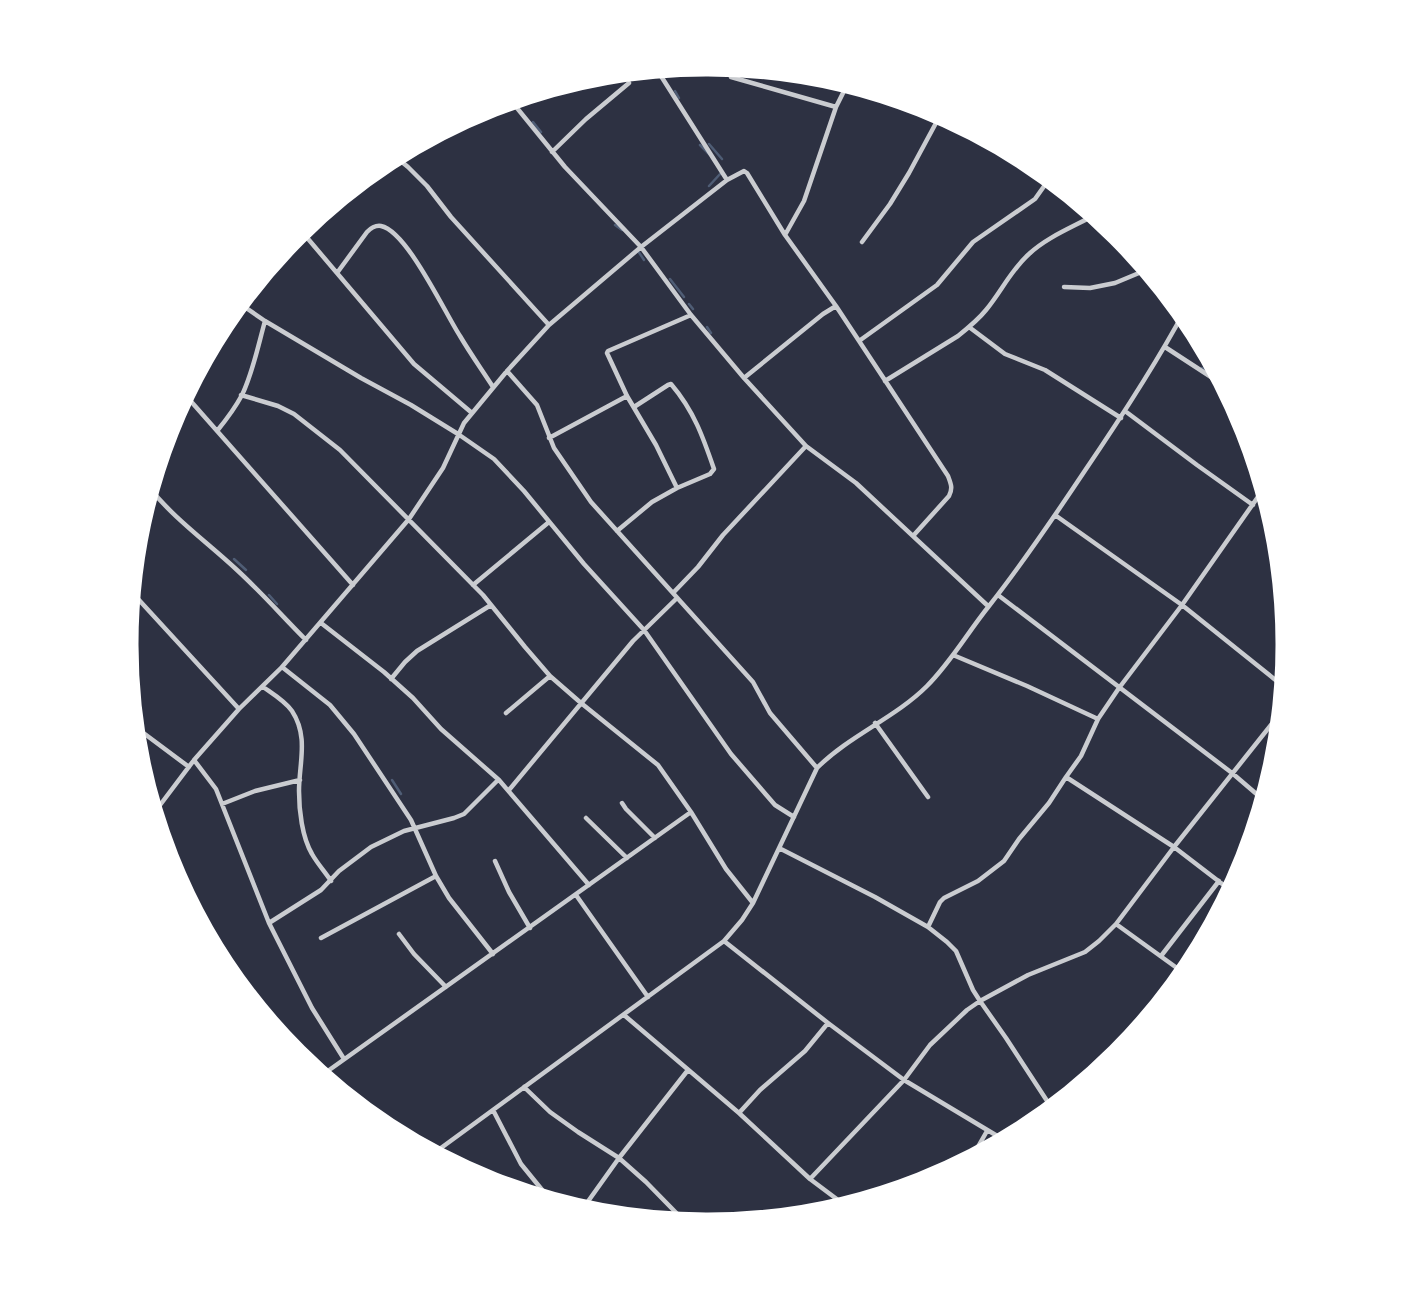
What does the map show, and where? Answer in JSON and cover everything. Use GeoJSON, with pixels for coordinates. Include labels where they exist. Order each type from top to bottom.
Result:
{"type":"FeatureCollection","features":[{"type":"Feature","properties":{"kind":"street"},"geometry":{"type":"LineString","coordinates":[[660,74],[727,180]]}},
{"type":"Feature","properties":{"kind":"street"},"geometry":{"type":"LineString","coordinates":[[731,77],[836,107]]}},
{"type":"Feature","properties":{"kind":"street"},"geometry":{"type":"LineString","coordinates":[[552,152],[629,83]]}},
{"type":"Feature","properties":{"kind":"street"},"geometry":{"type":"LineString","coordinates":[[785,235],[804,201],[836,107],[845,89]]}},
{"type":"Feature","properties":{"kind":"street"},"geometry":{"type":"LineString","coordinates":[[515,105],[565,167],[641,247],[691,315],[806,446],[856,483],[988,606]]}},
{"type":"Feature","properties":{"kind":"street"},"geometry":{"type":"LineString","coordinates":[[862,242],[903,183],[937,120]]}},
{"type":"Feature","properties":{"kind":"street"},"geometry":{"type":"LineString","coordinates":[[400,161],[427,186],[549,325]]}},
{"type":"Feature","properties":{"kind":"street"},"geometry":{"type":"LineString","coordinates":[[158,807],[194,760],[239,709],[282,667],[409,519],[443,468],[458,434],[472,413],[549,325],[641,247],[741,172],[747,173],[785,235],[836,306],[948,476],[952,491],[914,536]]}},
{"type":"Feature","properties":{"kind":"street"},"geometry":{"type":"LineString","coordinates":[[859,341],[937,285],[973,242],[1035,199],[1046,183]]}},
{"type":"Feature","properties":{"kind":"street"},"geometry":{"type":"LineString","coordinates":[[885,380],[958,336],[986,311],[1031,251],[1089,218]]}},
{"type":"Feature","properties":{"kind":"street"},"geometry":{"type":"LineString","coordinates":[[337,273],[372,227],[383,226],[395,234],[424,270],[460,337],[494,387]]}},
{"type":"Feature","properties":{"kind":"street"},"geometry":{"type":"LineString","coordinates":[[306,236],[414,364],[472,413]]}},
{"type":"Feature","properties":{"kind":"street"},"geometry":{"type":"LineString","coordinates":[[1063,287],[1090,288],[1115,283],[1142,272]]}},
{"type":"Feature","properties":{"kind":"street"},"geometry":{"type":"LineString","coordinates":[[744,378],[836,306]]}},
{"type":"Feature","properties":{"kind":"street"},"geometry":{"type":"LineString","coordinates":[[245,307],[361,378],[411,405],[494,459],[524,491],[583,564],[644,630],[731,754],[775,805],[794,817]]}},
{"type":"Feature","properties":{"kind":"street"},"geometry":{"type":"LineString","coordinates":[[677,488],[607,356],[608,351],[691,315]]}},
{"type":"Feature","properties":{"kind":"street"},"geometry":{"type":"LineString","coordinates":[[217,431],[241,396],[265,321]]}},
{"type":"Feature","properties":{"kind":"street"},"geometry":{"type":"LineString","coordinates":[[438,1150],[724,941],[753,904],[817,768],[832,753],[908,702],[928,685],[953,655],[1055,515],[1121,418],[1179,321]]}},
{"type":"Feature","properties":{"kind":"street"},"geometry":{"type":"LineString","coordinates":[[969,327],[1005,354],[1045,370],[1121,418]]}},
{"type":"Feature","properties":{"kind":"street"},"geometry":{"type":"LineString","coordinates":[[1165,347],[1215,379]]}},
{"type":"Feature","properties":{"kind":"street"},"geometry":{"type":"LineString","coordinates":[[507,371],[537,405],[554,449],[591,502],[753,682],[770,713],[817,768]]}},
{"type":"Feature","properties":{"kind":"street"},"geometry":{"type":"LineString","coordinates":[[617,531],[652,502],[710,474],[714,469],[691,411],[671,384],[634,407]]}},
{"type":"Feature","properties":{"kind":"street"},"geometry":{"type":"LineString","coordinates":[[241,396],[278,406],[294,414],[340,450],[473,585],[550,676],[658,765],[726,869],[753,904]]}},
{"type":"Feature","properties":{"kind":"street"},"geometry":{"type":"LineString","coordinates":[[549,438],[627,396]]}},
{"type":"Feature","properties":{"kind":"street"},"geometry":{"type":"LineString","coordinates":[[189,399],[353,584]]}},
{"type":"Feature","properties":{"kind":"street"},"geometry":{"type":"LineString","coordinates":[[1125,411],[1253,505]]}},
{"type":"Feature","properties":{"kind":"street"},"geometry":{"type":"LineString","coordinates":[[509,790],[675,596],[723,535],[806,446]]}},
{"type":"Feature","properties":{"kind":"street"},"geometry":{"type":"LineString","coordinates":[[154,495],[173,515],[238,571],[306,640]]}},
{"type":"Feature","properties":{"kind":"street"},"geometry":{"type":"LineString","coordinates":[[928,927],[944,898],[978,881],[1009,855],[1082,755],[1098,719],[1119,688],[1260,495]]}},
{"type":"Feature","properties":{"kind":"street"},"geometry":{"type":"LineString","coordinates":[[1055,515],[1182,605],[1279,683]]}},
{"type":"Feature","properties":{"kind":"street"},"geometry":{"type":"LineString","coordinates":[[473,585],[549,522]]}},
{"type":"Feature","properties":{"kind":"street"},"geometry":{"type":"LineString","coordinates":[[998,595],[1259,796]]}},
{"type":"Feature","properties":{"kind":"street"},"geometry":{"type":"LineString","coordinates":[[136,597],[239,709]]}},
{"type":"Feature","properties":{"kind":"street"},"geometry":{"type":"LineString","coordinates":[[391,679],[417,651],[491,605]]}},
{"type":"Feature","properties":{"kind":"street"},"geometry":{"type":"LineString","coordinates":[[321,623],[413,698],[441,729],[499,780],[589,885]]}},
{"type":"Feature","properties":{"kind":"street"},"geometry":{"type":"LineString","coordinates":[[953,655],[1098,719]]}},
{"type":"Feature","properties":{"kind":"street"},"geometry":{"type":"LineString","coordinates":[[282,667],[316,692],[342,719],[416,827],[436,876],[449,898],[493,954]]}},
{"type":"Feature","properties":{"kind":"street"},"geometry":{"type":"LineString","coordinates":[[506,713],[550,676]]}},
{"type":"Feature","properties":{"kind":"street"},"geometry":{"type":"LineString","coordinates":[[263,687],[288,706],[299,727],[303,745],[300,810],[310,849],[331,881]]}},
{"type":"Feature","properties":{"kind":"street"},"geometry":{"type":"LineString","coordinates":[[810,1179],[904,1080],[930,1045],[960,1017],[980,1001],[1028,975],[1085,952],[1099,941],[1116,924],[1275,720]]}},
{"type":"Feature","properties":{"kind":"street"},"geometry":{"type":"LineString","coordinates":[[875,723],[928,797]]}},
{"type":"Feature","properties":{"kind":"street"},"geometry":{"type":"LineString","coordinates":[[141,731],[189,767]]}},
{"type":"Feature","properties":{"kind":"street"},"geometry":{"type":"LineString","coordinates":[[194,760],[211,781],[222,804],[269,923],[313,1008],[344,1059]]}},
{"type":"Feature","properties":{"kind":"street"},"geometry":{"type":"LineString","coordinates":[[1066,777],[1174,847],[1226,887]]}},
{"type":"Feature","properties":{"kind":"street"},"geometry":{"type":"LineString","coordinates":[[222,804],[254,791],[300,780]]}},
{"type":"Feature","properties":{"kind":"street"},"geometry":{"type":"LineString","coordinates":[[269,923],[321,890],[348,864],[371,847],[416,827],[464,814],[499,780]]}},
{"type":"Feature","properties":{"kind":"street"},"geometry":{"type":"LineString","coordinates":[[622,803],[655,838]]}},
{"type":"Feature","properties":{"kind":"street"},"geometry":{"type":"LineString","coordinates":[[326,1072],[691,813]]}},
{"type":"Feature","properties":{"kind":"street"},"geometry":{"type":"LineString","coordinates":[[586,818],[627,858]]}},
{"type":"Feature","properties":{"kind":"street"},"geometry":{"type":"LineString","coordinates":[[779,848],[928,927],[956,951],[973,990],[1020,1058],[1047,1105]]}},
{"type":"Feature","properties":{"kind":"street"},"geometry":{"type":"LineString","coordinates":[[495,861],[530,928]]}},
{"type":"Feature","properties":{"kind":"street"},"geometry":{"type":"LineString","coordinates":[[321,938],[436,876]]}},
{"type":"Feature","properties":{"kind":"street"},"geometry":{"type":"LineString","coordinates":[[1161,956],[1219,881]]}},
{"type":"Feature","properties":{"kind":"street"},"geometry":{"type":"LineString","coordinates":[[576,895],[648,997]]}},
{"type":"Feature","properties":{"kind":"street"},"geometry":{"type":"LineString","coordinates":[[1116,924],[1179,969]]}},
{"type":"Feature","properties":{"kind":"street"},"geometry":{"type":"LineString","coordinates":[[399,934],[446,987]]}},
{"type":"Feature","properties":{"kind":"street"},"geometry":{"type":"LineString","coordinates":[[724,941],[904,1080],[999,1137]]}},
{"type":"Feature","properties":{"kind":"street"},"geometry":{"type":"LineString","coordinates":[[624,1015],[739,1113],[810,1179],[840,1201]]}},
{"type":"Feature","properties":{"kind":"street"},"geometry":{"type":"LineString","coordinates":[[739,1113],[760,1090],[805,1051],[828,1023]]}},
{"type":"Feature","properties":{"kind":"street"},"geometry":{"type":"LineString","coordinates":[[586,1204],[688,1070]]}},
{"type":"Feature","properties":{"kind":"street"},"geometry":{"type":"LineString","coordinates":[[524,1087],[578,1132],[619,1158],[680,1216]]}},
{"type":"Feature","properties":{"kind":"street"},"geometry":{"type":"LineString","coordinates":[[492,1110],[521,1164],[545,1194]]}},
{"type":"Feature","properties":{"kind":"street"},"geometry":{"type":"LineString","coordinates":[[976,1150],[987,1131]]}},
{"type":"Feature","properties":{"kind":"waterway"},"geometry":{"type":"LineString","coordinates":[[675,91],[679,98]]}},
{"type":"Feature","properties":{"kind":"waterway"},"geometry":{"type":"LineString","coordinates":[[533,122],[541,132]]}},
{"type":"Feature","properties":{"kind":"waterway"},"geometry":{"type":"LineString","coordinates":[[709,144],[722,159]]}},
{"type":"Feature","properties":{"kind":"waterway"},"geometry":{"type":"LineString","coordinates":[[700,145],[709,154]]}},
{"type":"Feature","properties":{"kind":"waterway"},"geometry":{"type":"LineString","coordinates":[[709,186],[721,173]]}},
{"type":"Feature","properties":{"kind":"waterway"},"geometry":{"type":"LineString","coordinates":[[615,225],[622,230]]}},
{"type":"Feature","properties":{"kind":"waterway"},"geometry":{"type":"LineString","coordinates":[[638,251],[644,260]]}},
{"type":"Feature","properties":{"kind":"waterway"},"geometry":{"type":"LineString","coordinates":[[670,279],[684,297]]}},
{"type":"Feature","properties":{"kind":"waterway"},"geometry":{"type":"LineString","coordinates":[[689,304],[693,309]]}},
{"type":"Feature","properties":{"kind":"waterway"},"geometry":{"type":"LineString","coordinates":[[707,327],[711,333]]}},
{"type":"Feature","properties":{"kind":"waterway"},"geometry":{"type":"LineString","coordinates":[[1202,368],[1212,374]]}},
{"type":"Feature","properties":{"kind":"waterway"},"geometry":{"type":"LineString","coordinates":[[234,559],[246,570]]}},
{"type":"Feature","properties":{"kind":"waterway"},"geometry":{"type":"LineString","coordinates":[[269,595],[277,604]]}},
{"type":"Feature","properties":{"kind":"waterway"},"geometry":{"type":"LineString","coordinates":[[392,780],[401,794]]}}]}
